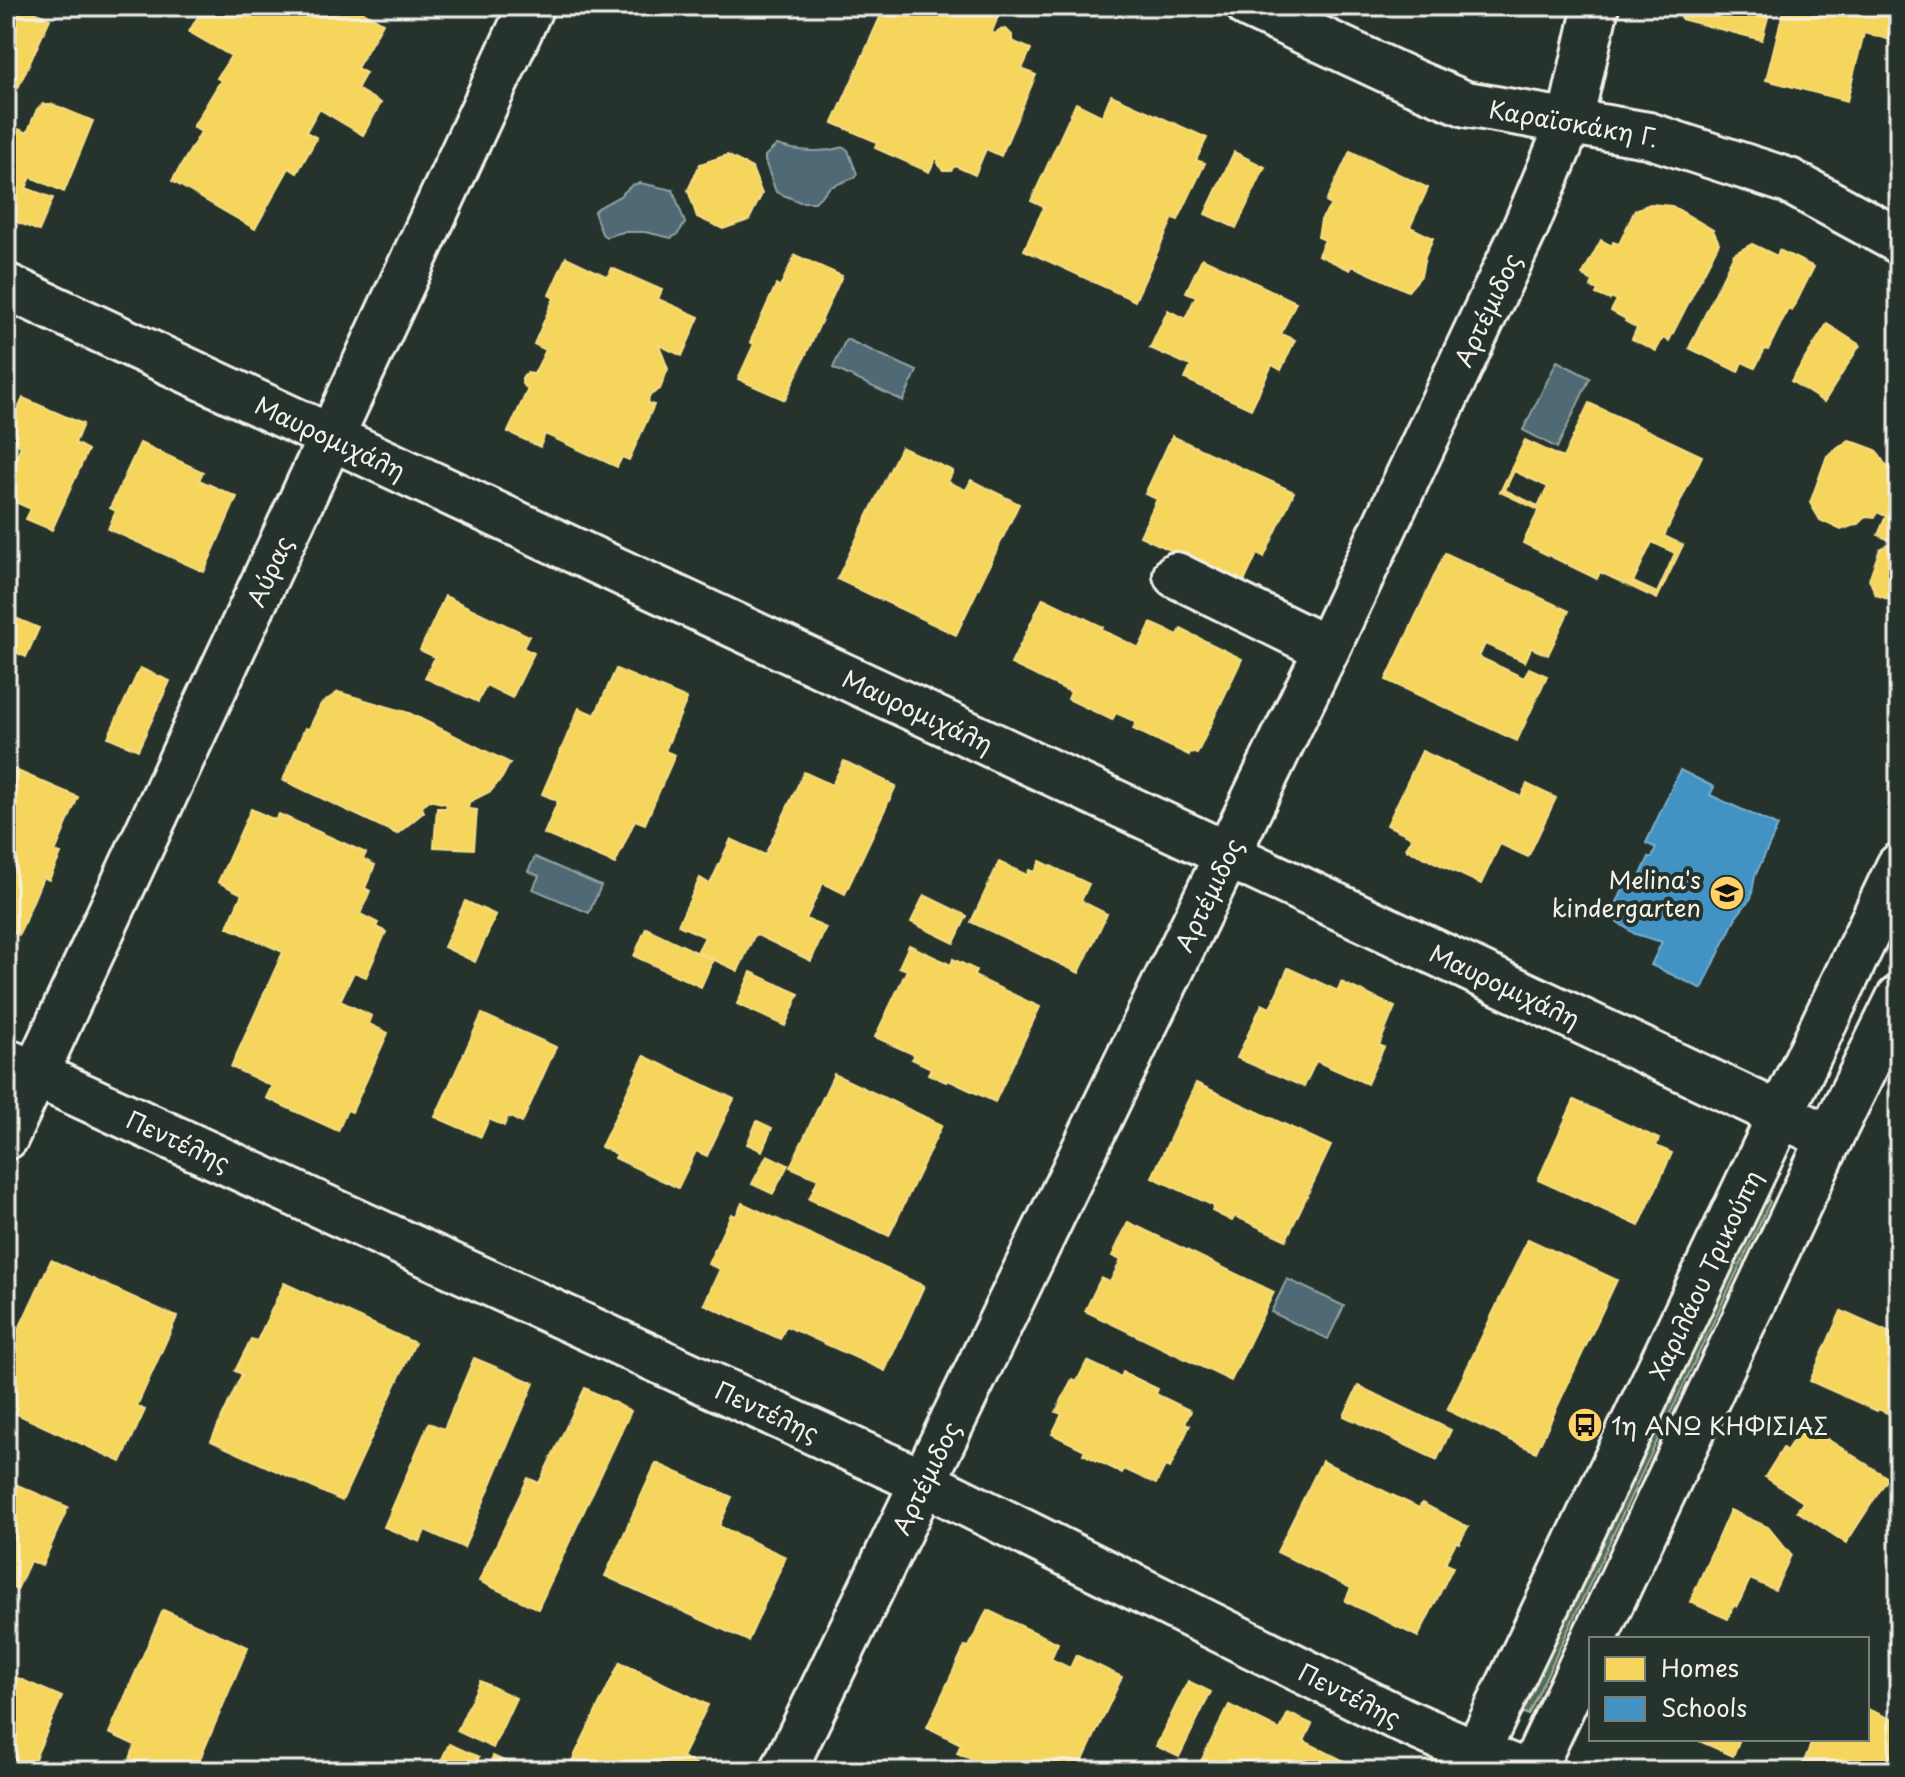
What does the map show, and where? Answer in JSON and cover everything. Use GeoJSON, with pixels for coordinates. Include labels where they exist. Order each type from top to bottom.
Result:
{"type":"FeatureCollection","features":[{"type":"Feature","properties":{"kind":"street","name":"Αύρας"},"geometry":{"type":"LineString","coordinates":[[6,1137],[21,1068],[330,437],[531,6]]}},
{"type":"Feature","properties":{"kind":"street","name":"Καραϊσκάκη Γ."},"geometry":{"type":"LineString","coordinates":[[1249,6],[1466,104],[1648,135],[1789,181],[1899,241]]}},
{"type":"Feature","properties":{"kind":"street","name":"Αρτέμιδος"},"geometry":{"type":"LineString","coordinates":[[783,1771],[1327,649],[1526,226],[1570,121],[1596,6]]}},
{"type":"Feature","properties":{"kind":"street","name":"Μαυρομιχάλη"},"geometry":{"type":"LineString","coordinates":[[6,286],[1830,1138]]}},
{"type":"Feature","properties":{"kind":"street"},"geometry":{"type":"LineString","coordinates":[[1176,575],[1327,649]]}},
{"type":"Feature","properties":{"kind":"street","name":"Χαριλάου Τρικούπη"},"geometry":{"type":"LineString","coordinates":[[1472,1762],[1899,866]]}},
{"type":"Feature","properties":{"kind":"street"},"geometry":{"type":"LineString","coordinates":[[1595,1637],[1830,1138],[1894,1022],[1833,1005]]}},
{"type":"Feature","properties":{"kind":"street","name":"Πεντέλης"},"geometry":{"type":"LineString","coordinates":[[21,1068],[923,1482],[1404,1721],[1472,1762],[1523,1771]]}},
{"type":"Feature","properties":{"kind":"street"},"geometry":{"type":"LineString","coordinates":[[1532,1771],[1589,1649]]}},
{"type":"Feature","properties":{"kind":"green space"},"geometry":{"type":"Polygon","coordinates":[[[1765,1196],[1770,1202],[1528,1715],[1517,1709],[1765,1196]]]}},
{"type":"Feature","properties":{"kind":"water"},"geometry":{"type":"Polygon","coordinates":[[[777,145],[810,151],[844,147],[857,174],[830,187],[815,202],[800,202],[776,192],[765,156],[777,145]]]}},
{"type":"Feature","properties":{"kind":"water"},"geometry":{"type":"Polygon","coordinates":[[[640,183],[673,190],[685,223],[677,235],[671,238],[645,232],[623,232],[606,237],[602,234],[594,212],[632,185],[640,183]]]}},
{"type":"Feature","properties":{"kind":"water"},"geometry":{"type":"Polygon","coordinates":[[[846,339],[917,371],[903,401],[833,368],[846,339]]]}},
{"type":"Feature","properties":{"kind":"water"},"geometry":{"type":"Polygon","coordinates":[[[1557,361],[1590,378],[1557,448],[1523,430],[1557,361]]]}},
{"type":"Feature","properties":{"kind":"water"},"geometry":{"type":"Polygon","coordinates":[[[535,857],[601,886],[589,913],[533,889],[539,876],[528,871],[535,857]]]}},
{"type":"Feature","properties":{"kind":"water"},"geometry":{"type":"Polygon","coordinates":[[[1287,1279],[1344,1306],[1328,1339],[1271,1312],[1287,1279]]]}},
{"type":"Feature","properties":{"kind":"building: Homes"},"geometry":{"type":"Polygon","coordinates":[[[6,6],[22,6],[50,19],[18,88],[13,86],[8,97],[6,96],[6,6]]]}},
{"type":"Feature","properties":{"kind":"building: Homes"},"geometry":{"type":"Polygon","coordinates":[[[204,6],[353,6],[383,23],[357,68],[366,73],[357,89],[381,103],[363,135],[319,109],[306,132],[317,138],[297,173],[289,168],[255,229],[172,181],[201,132],[193,127],[221,80],[217,78],[231,56],[189,32],[204,6]]]}},
{"type":"Feature","properties":{"kind":"building: Homes"},"geometry":{"type":"Polygon","coordinates":[[[885,6],[981,6],[999,14],[992,32],[995,34],[1006,29],[1012,35],[1012,41],[1031,49],[1022,69],[1036,75],[1001,156],[986,149],[975,175],[955,166],[951,170],[943,170],[936,158],[929,172],[875,148],[877,142],[833,123],[885,6]]]}},
{"type":"Feature","properties":{"kind":"building: Homes"},"geometry":{"type":"Polygon","coordinates":[[[1684,6],[1771,6],[1762,40],[1681,19],[1684,6]]]}},
{"type":"Feature","properties":{"kind":"building: Homes"},"geometry":{"type":"Polygon","coordinates":[[[1775,6],[1899,6],[1899,42],[1864,33],[1847,101],[1766,80],[1784,8],[1775,6]]]}},
{"type":"Feature","properties":{"kind":"building: Homes"},"geometry":{"type":"Polygon","coordinates":[[[1111,95],[1207,138],[1196,160],[1205,163],[1178,220],[1173,218],[1135,301],[1024,250],[1044,207],[1031,201],[1076,103],[1102,116],[1111,95]]]}},
{"type":"Feature","properties":{"kind":"building: Homes"},"geometry":{"type":"Polygon","coordinates":[[[43,104],[52,104],[93,121],[64,192],[31,177],[26,188],[53,198],[39,231],[12,220],[6,235],[6,160],[19,129],[27,133],[37,109],[43,104]]]}},
{"type":"Feature","properties":{"kind":"building: Homes"},"geometry":{"type":"Polygon","coordinates":[[[1899,139],[1899,164],[1888,159],[1899,139]]]}},
{"type":"Feature","properties":{"kind":"building: Homes"},"geometry":{"type":"Polygon","coordinates":[[[1350,151],[1428,188],[1410,227],[1433,238],[1421,276],[1408,291],[1353,266],[1350,270],[1318,255],[1325,240],[1318,237],[1321,220],[1331,205],[1326,202],[1350,151]]]}},
{"type":"Feature","properties":{"kind":"building: Homes"},"geometry":{"type":"Polygon","coordinates":[[[1234,152],[1265,167],[1236,228],[1205,214],[1234,152]]]}},
{"type":"Feature","properties":{"kind":"building: Homes"},"geometry":{"type":"Polygon","coordinates":[[[727,155],[752,168],[762,194],[749,220],[723,229],[697,217],[688,190],[700,164],[727,155]]]}},
{"type":"Feature","properties":{"kind":"building: Homes"},"geometry":{"type":"Polygon","coordinates":[[[1650,204],[1672,206],[1713,230],[1719,243],[1669,341],[1663,338],[1656,351],[1632,339],[1637,328],[1611,311],[1617,300],[1596,294],[1598,290],[1591,287],[1593,281],[1582,275],[1601,240],[1612,246],[1613,242],[1619,244],[1635,210],[1650,204]]]}},
{"type":"Feature","properties":{"kind":"building: Homes"},"geometry":{"type":"Polygon","coordinates":[[[1752,244],[1777,256],[1779,250],[1814,267],[1792,311],[1788,309],[1768,350],[1765,349],[1755,368],[1742,362],[1738,372],[1689,348],[1734,254],[1752,244]]]}},
{"type":"Feature","properties":{"kind":"building: Homes"},"geometry":{"type":"Polygon","coordinates":[[[795,255],[842,276],[785,400],[738,379],[754,344],[750,342],[776,285],[780,287],[795,255]]]}},
{"type":"Feature","properties":{"kind":"building: Homes"},"geometry":{"type":"Polygon","coordinates":[[[566,257],[608,277],[612,268],[662,290],[658,299],[699,317],[682,356],[659,345],[668,369],[660,389],[649,396],[648,403],[654,405],[629,460],[622,457],[617,467],[545,434],[540,447],[508,432],[528,389],[522,384],[522,378],[527,373],[534,374],[546,350],[534,344],[554,298],[549,295],[566,257]]]}},
{"type":"Feature","properties":{"kind":"building: Homes"},"geometry":{"type":"Polygon","coordinates":[[[1202,258],[1296,302],[1281,334],[1295,340],[1281,370],[1272,365],[1251,409],[1185,379],[1191,366],[1150,348],[1168,310],[1185,319],[1196,296],[1186,292],[1202,258]]]}},
{"type":"Feature","properties":{"kind":"building: Homes"},"geometry":{"type":"Polygon","coordinates":[[[1827,324],[1860,345],[1824,402],[1791,381],[1827,324]]]}},
{"type":"Feature","properties":{"kind":"building: Homes"},"geometry":{"type":"Polygon","coordinates":[[[23,398],[83,424],[75,443],[88,450],[52,530],[26,519],[31,509],[6,498],[6,480],[21,446],[6,439],[6,435],[23,398]]]}},
{"type":"Feature","properties":{"kind":"building: Homes"},"geometry":{"type":"Polygon","coordinates":[[[1589,403],[1702,456],[1664,536],[1683,545],[1657,599],[1600,572],[1597,579],[1523,543],[1539,510],[1500,492],[1525,440],[1563,458],[1589,403]],[[1514,471],[1505,490],[1538,506],[1548,487],[1514,471]],[[1652,542],[1633,582],[1657,593],[1675,553],[1652,542]]]}},
{"type":"Feature","properties":{"kind":"building: Homes"},"geometry":{"type":"Polygon","coordinates":[[[1172,436],[1294,492],[1264,557],[1257,554],[1243,584],[1140,536],[1157,499],[1145,494],[1172,436]]]}},
{"type":"Feature","properties":{"kind":"building: Homes"},"geometry":{"type":"Polygon","coordinates":[[[1849,440],[1876,450],[1885,464],[1899,470],[1899,603],[1876,595],[1869,579],[1880,549],[1894,542],[1878,535],[1886,516],[1877,512],[1875,517],[1866,516],[1858,524],[1841,530],[1820,520],[1810,503],[1827,456],[1849,440]]]}},
{"type":"Feature","properties":{"kind":"building: Homes"},"geometry":{"type":"Polygon","coordinates":[[[140,443],[203,472],[199,480],[237,497],[204,572],[108,529],[116,511],[110,508],[140,443]]]}},
{"type":"Feature","properties":{"kind":"building: Homes"},"geometry":{"type":"Polygon","coordinates":[[[901,447],[953,471],[948,482],[966,490],[971,480],[1019,504],[956,635],[837,579],[901,447]]]}},
{"type":"Feature","properties":{"kind":"building: Homes"},"geometry":{"type":"Polygon","coordinates":[[[1445,553],[1569,611],[1548,655],[1531,648],[1525,662],[1485,644],[1479,657],[1524,678],[1529,668],[1547,676],[1517,741],[1386,680],[1445,553]]]}},
{"type":"Feature","properties":{"kind":"building: Homes"},"geometry":{"type":"Polygon","coordinates":[[[445,596],[529,636],[523,648],[534,653],[512,698],[486,685],[478,702],[425,678],[435,657],[420,650],[445,596]]]}},
{"type":"Feature","properties":{"kind":"building: Homes"},"geometry":{"type":"Polygon","coordinates":[[[1043,598],[1139,648],[1151,623],[1178,635],[1181,629],[1242,659],[1197,754],[1190,752],[1189,755],[1133,729],[1136,722],[1116,713],[1112,720],[1068,699],[1071,692],[1011,664],[1043,598]]]}},
{"type":"Feature","properties":{"kind":"building: Homes"},"geometry":{"type":"Polygon","coordinates":[[[6,614],[39,628],[26,657],[6,648],[6,614]]]}},
{"type":"Feature","properties":{"kind":"building: Homes"},"geometry":{"type":"Polygon","coordinates":[[[140,668],[170,681],[138,750],[108,737],[140,668]]]}},
{"type":"Feature","properties":{"kind":"building: Homes"},"geometry":{"type":"Polygon","coordinates":[[[616,669],[687,699],[665,751],[675,755],[645,824],[635,820],[615,864],[544,834],[558,801],[542,794],[579,708],[595,715],[616,669]]]}},
{"type":"Feature","properties":{"kind":"building: Homes"},"geometry":{"type":"Polygon","coordinates":[[[338,692],[409,713],[510,763],[491,791],[469,802],[468,809],[477,810],[474,849],[434,847],[437,808],[446,808],[447,804],[429,800],[422,807],[424,812],[397,834],[283,780],[305,728],[309,729],[321,704],[338,692]]]}},
{"type":"Feature","properties":{"kind":"building: Homes"},"geometry":{"type":"Polygon","coordinates":[[[1422,751],[1521,797],[1527,784],[1556,798],[1528,857],[1500,844],[1481,884],[1406,849],[1412,837],[1387,825],[1422,751]]]}},
{"type":"Feature","properties":{"kind":"building: Homes"},"geometry":{"type":"Polygon","coordinates":[[[844,761],[896,786],[845,894],[823,883],[806,919],[826,928],[811,961],[755,934],[738,971],[697,952],[705,937],[678,925],[700,878],[710,884],[731,839],[765,855],[804,772],[832,785],[844,761]]]}},
{"type":"Feature","properties":{"kind":"building: Homes"},"geometry":{"type":"Polygon","coordinates":[[[6,766],[78,797],[55,852],[61,854],[49,880],[43,877],[19,935],[6,929],[6,766]]]}},
{"type":"Feature","properties":{"kind":"building: Homes"},"geometry":{"type":"Polygon","coordinates":[[[251,809],[275,820],[279,814],[366,853],[363,859],[375,865],[365,888],[370,891],[360,914],[378,923],[376,927],[386,932],[366,977],[354,972],[340,1001],[372,1016],[369,1024],[388,1033],[352,1112],[347,1110],[338,1131],[266,1098],[272,1086],[231,1067],[283,952],[227,927],[242,894],[218,882],[251,809]]]}},
{"type":"Feature","properties":{"kind":"building: Homes"},"geometry":{"type":"Polygon","coordinates":[[[1040,861],[1089,884],[1081,901],[1107,914],[1079,973],[971,922],[999,862],[1027,875],[1029,870],[1035,872],[1040,861]]]}},
{"type":"Feature","properties":{"kind":"building: Homes"},"geometry":{"type":"Polygon","coordinates":[[[924,895],[967,916],[954,943],[911,922],[924,895]]]}},
{"type":"Feature","properties":{"kind":"building: Homes"},"geometry":{"type":"Polygon","coordinates":[[[465,901],[496,915],[475,962],[444,947],[465,901]]]}},
{"type":"Feature","properties":{"kind":"building: Homes"},"geometry":{"type":"Polygon","coordinates":[[[646,928],[713,960],[701,987],[634,956],[646,928]]]}},
{"type":"Feature","properties":{"kind":"building: Homes"},"geometry":{"type":"Polygon","coordinates":[[[909,945],[951,965],[953,959],[976,970],[974,976],[1040,1007],[995,1102],[928,1074],[931,1068],[912,1059],[915,1055],[875,1037],[907,970],[899,967],[909,945]]]}},
{"type":"Feature","properties":{"kind":"building: Homes"},"geometry":{"type":"Polygon","coordinates":[[[1288,968],[1338,991],[1341,982],[1395,1007],[1379,1045],[1384,1047],[1367,1084],[1316,1061],[1304,1087],[1237,1058],[1262,1004],[1270,1008],[1288,968]]]}},
{"type":"Feature","properties":{"kind":"building: Homes"},"geometry":{"type":"Polygon","coordinates":[[[751,972],[799,994],[785,1026],[737,1004],[751,972]]]}},
{"type":"Feature","properties":{"kind":"building: Homes"},"geometry":{"type":"Polygon","coordinates":[[[482,1014],[556,1047],[522,1123],[508,1116],[504,1126],[489,1119],[481,1137],[435,1117],[482,1014]]]}},
{"type":"Feature","properties":{"kind":"building: Homes"},"geometry":{"type":"Polygon","coordinates":[[[644,1056],[734,1099],[707,1156],[696,1151],[678,1188],[615,1158],[617,1154],[601,1147],[644,1056]]]}},
{"type":"Feature","properties":{"kind":"building: Homes"},"geometry":{"type":"Polygon","coordinates":[[[834,1074],[942,1125],[889,1236],[809,1199],[818,1179],[790,1167],[834,1074]]]}},
{"type":"Feature","properties":{"kind":"building: Homes"},"geometry":{"type":"Polygon","coordinates":[[[1196,1083],[1331,1146],[1286,1240],[1235,1216],[1232,1221],[1212,1211],[1214,1206],[1152,1177],[1196,1083]]]}},
{"type":"Feature","properties":{"kind":"building: Homes"},"geometry":{"type":"Polygon","coordinates":[[[1574,1100],[1659,1139],[1656,1146],[1672,1153],[1639,1226],[1538,1180],[1574,1100]]]}},
{"type":"Feature","properties":{"kind":"building: Homes"},"geometry":{"type":"Polygon","coordinates":[[[757,1121],[772,1128],[762,1151],[747,1144],[757,1121]]]}},
{"type":"Feature","properties":{"kind":"building: Homes"},"geometry":{"type":"Polygon","coordinates":[[[767,1155],[788,1165],[773,1194],[752,1184],[767,1155]]]}},
{"type":"Feature","properties":{"kind":"building: Homes"},"geometry":{"type":"Polygon","coordinates":[[[742,1203],[924,1286],[885,1371],[786,1326],[780,1339],[704,1304],[720,1269],[708,1264],[731,1214],[736,1216],[742,1203]]]}},
{"type":"Feature","properties":{"kind":"building: Homes"},"geometry":{"type":"Polygon","coordinates":[[[1128,1222],[1274,1292],[1231,1381],[1085,1311],[1101,1278],[1110,1282],[1121,1260],[1112,1256],[1128,1222]]]}},
{"type":"Feature","properties":{"kind":"building: Homes"},"geometry":{"type":"Polygon","coordinates":[[[1528,1239],[1617,1280],[1536,1452],[1447,1410],[1528,1239]]]}},
{"type":"Feature","properties":{"kind":"building: Homes"},"geometry":{"type":"Polygon","coordinates":[[[51,1260],[177,1317],[137,1406],[145,1410],[121,1462],[6,1409],[6,1346],[10,1348],[51,1260]]]}},
{"type":"Feature","properties":{"kind":"building: Homes"},"geometry":{"type":"Polygon","coordinates":[[[284,1283],[415,1343],[342,1501],[211,1441],[242,1374],[235,1371],[251,1339],[257,1341],[284,1283]]]}},
{"type":"Feature","properties":{"kind":"building: Homes"},"geometry":{"type":"Polygon","coordinates":[[[1841,1311],[1899,1337],[1899,1372],[1896,1371],[1889,1387],[1899,1392],[1899,1404],[1894,1416],[1810,1381],[1841,1311]]]}},
{"type":"Feature","properties":{"kind":"building: Homes"},"geometry":{"type":"Polygon","coordinates":[[[474,1358],[534,1383],[464,1548],[425,1530],[420,1542],[384,1527],[429,1423],[444,1429],[474,1358]]]}},
{"type":"Feature","properties":{"kind":"building: Homes"},"geometry":{"type":"Polygon","coordinates":[[[1087,1361],[1121,1377],[1123,1372],[1158,1389],[1156,1394],[1191,1411],[1185,1423],[1190,1425],[1170,1468],[1165,1466],[1156,1484],[1124,1469],[1122,1473],[1052,1434],[1062,1414],[1056,1412],[1072,1379],[1077,1381],[1087,1361]]]}},
{"type":"Feature","properties":{"kind":"building: Homes"},"geometry":{"type":"Polygon","coordinates":[[[1358,1386],[1451,1430],[1437,1460],[1344,1416],[1358,1386]]]}},
{"type":"Feature","properties":{"kind":"building: Homes"},"geometry":{"type":"Polygon","coordinates":[[[585,1388],[631,1411],[538,1609],[479,1581],[528,1478],[539,1483],[585,1388]]]}},
{"type":"Feature","properties":{"kind":"building: Homes"},"geometry":{"type":"Polygon","coordinates":[[[1804,1424],[1888,1478],[1846,1543],[1797,1511],[1803,1502],[1765,1477],[1783,1448],[1786,1451],[1804,1424]]]}},
{"type":"Feature","properties":{"kind":"building: Homes"},"geometry":{"type":"Polygon","coordinates":[[[1322,1461],[1419,1508],[1422,1503],[1468,1527],[1445,1563],[1453,1567],[1418,1637],[1345,1601],[1351,1588],[1277,1552],[1322,1461]]]}},
{"type":"Feature","properties":{"kind":"building: Homes"},"geometry":{"type":"Polygon","coordinates":[[[656,1463],[732,1497],[719,1526],[786,1557],[748,1641],[605,1576],[656,1463]]]}},
{"type":"Feature","properties":{"kind":"building: Homes"},"geometry":{"type":"Polygon","coordinates":[[[6,1480],[68,1507],[42,1566],[30,1561],[17,1590],[6,1585],[6,1480]]]}},
{"type":"Feature","properties":{"kind":"building: Homes"},"geometry":{"type":"Polygon","coordinates":[[[1730,1510],[1768,1527],[1791,1555],[1775,1590],[1750,1579],[1728,1619],[1690,1602],[1730,1510]]]}},
{"type":"Feature","properties":{"kind":"building: Homes"},"geometry":{"type":"Polygon","coordinates":[[[163,1610],[248,1647],[195,1771],[169,1760],[164,1771],[157,1771],[130,1759],[135,1745],[109,1733],[163,1610]]]}},
{"type":"Feature","properties":{"kind":"building: Homes"},"geometry":{"type":"Polygon","coordinates":[[[987,1610],[1058,1643],[1051,1659],[1070,1668],[1076,1655],[1122,1677],[1078,1771],[997,1771],[957,1753],[961,1744],[927,1727],[965,1646],[969,1647],[987,1610]]]}},
{"type":"Feature","properties":{"kind":"building: Homes"},"geometry":{"type":"Polygon","coordinates":[[[620,1662],[708,1705],[682,1757],[696,1764],[692,1771],[567,1771],[620,1662]]]}},
{"type":"Feature","properties":{"kind":"building: Homes"},"geometry":{"type":"Polygon","coordinates":[[[6,1673],[62,1697],[30,1770],[6,1759],[6,1673]]]}},
{"type":"Feature","properties":{"kind":"building: Homes"},"geometry":{"type":"Polygon","coordinates":[[[480,1681],[516,1698],[493,1748],[457,1731],[480,1681]]]}},
{"type":"Feature","properties":{"kind":"building: Homes"},"geometry":{"type":"Polygon","coordinates":[[[1188,1681],[1211,1692],[1179,1757],[1156,1746],[1188,1681]]]}},
{"type":"Feature","properties":{"kind":"building: Homes"},"geometry":{"type":"Polygon","coordinates":[[[1229,1705],[1280,1730],[1288,1713],[1312,1724],[1304,1741],[1364,1771],[1196,1771],[1229,1705]]]}},
{"type":"Feature","properties":{"kind":"building: Homes"},"geometry":{"type":"Polygon","coordinates":[[[1869,1710],[1899,1722],[1898,1771],[1800,1771],[1812,1741],[1869,1741],[1869,1710]]]}},
{"type":"Feature","properties":{"kind":"building: Homes"},"geometry":{"type":"Polygon","coordinates":[[[1699,1741],[1739,1741],[1733,1756],[1699,1741]]]}},
{"type":"Feature","properties":{"kind":"building: Homes"},"geometry":{"type":"Polygon","coordinates":[[[449,1744],[479,1757],[472,1771],[436,1771],[449,1744]]]}},
{"type":"Feature","properties":{"kind":"building: Homes"},"geometry":{"type":"Polygon","coordinates":[[[493,1756],[526,1771],[486,1771],[493,1756]]]}},
{"type":"Feature","properties":{"kind":"building: Schools"},"geometry":{"type":"Polygon","coordinates":[[[1680,770],[1714,787],[1710,795],[1778,826],[1755,876],[1751,898],[1736,917],[1702,989],[1651,965],[1662,942],[1635,934],[1610,917],[1629,877],[1638,881],[1649,857],[1652,858],[1656,848],[1646,843],[1680,770]]]}},
{"type":"Feature","properties":{"kind":"place","name":"Melina's kindergarten"},"geometry":{"type":"Point","coordinates":[1727,893]}},
{"type":"Feature","properties":{"kind":"place","name":"1η ΑΝΩ ΚΗΦΙΣΙΑΣ"},"geometry":{"type":"Point","coordinates":[1585,1425]}}]}
